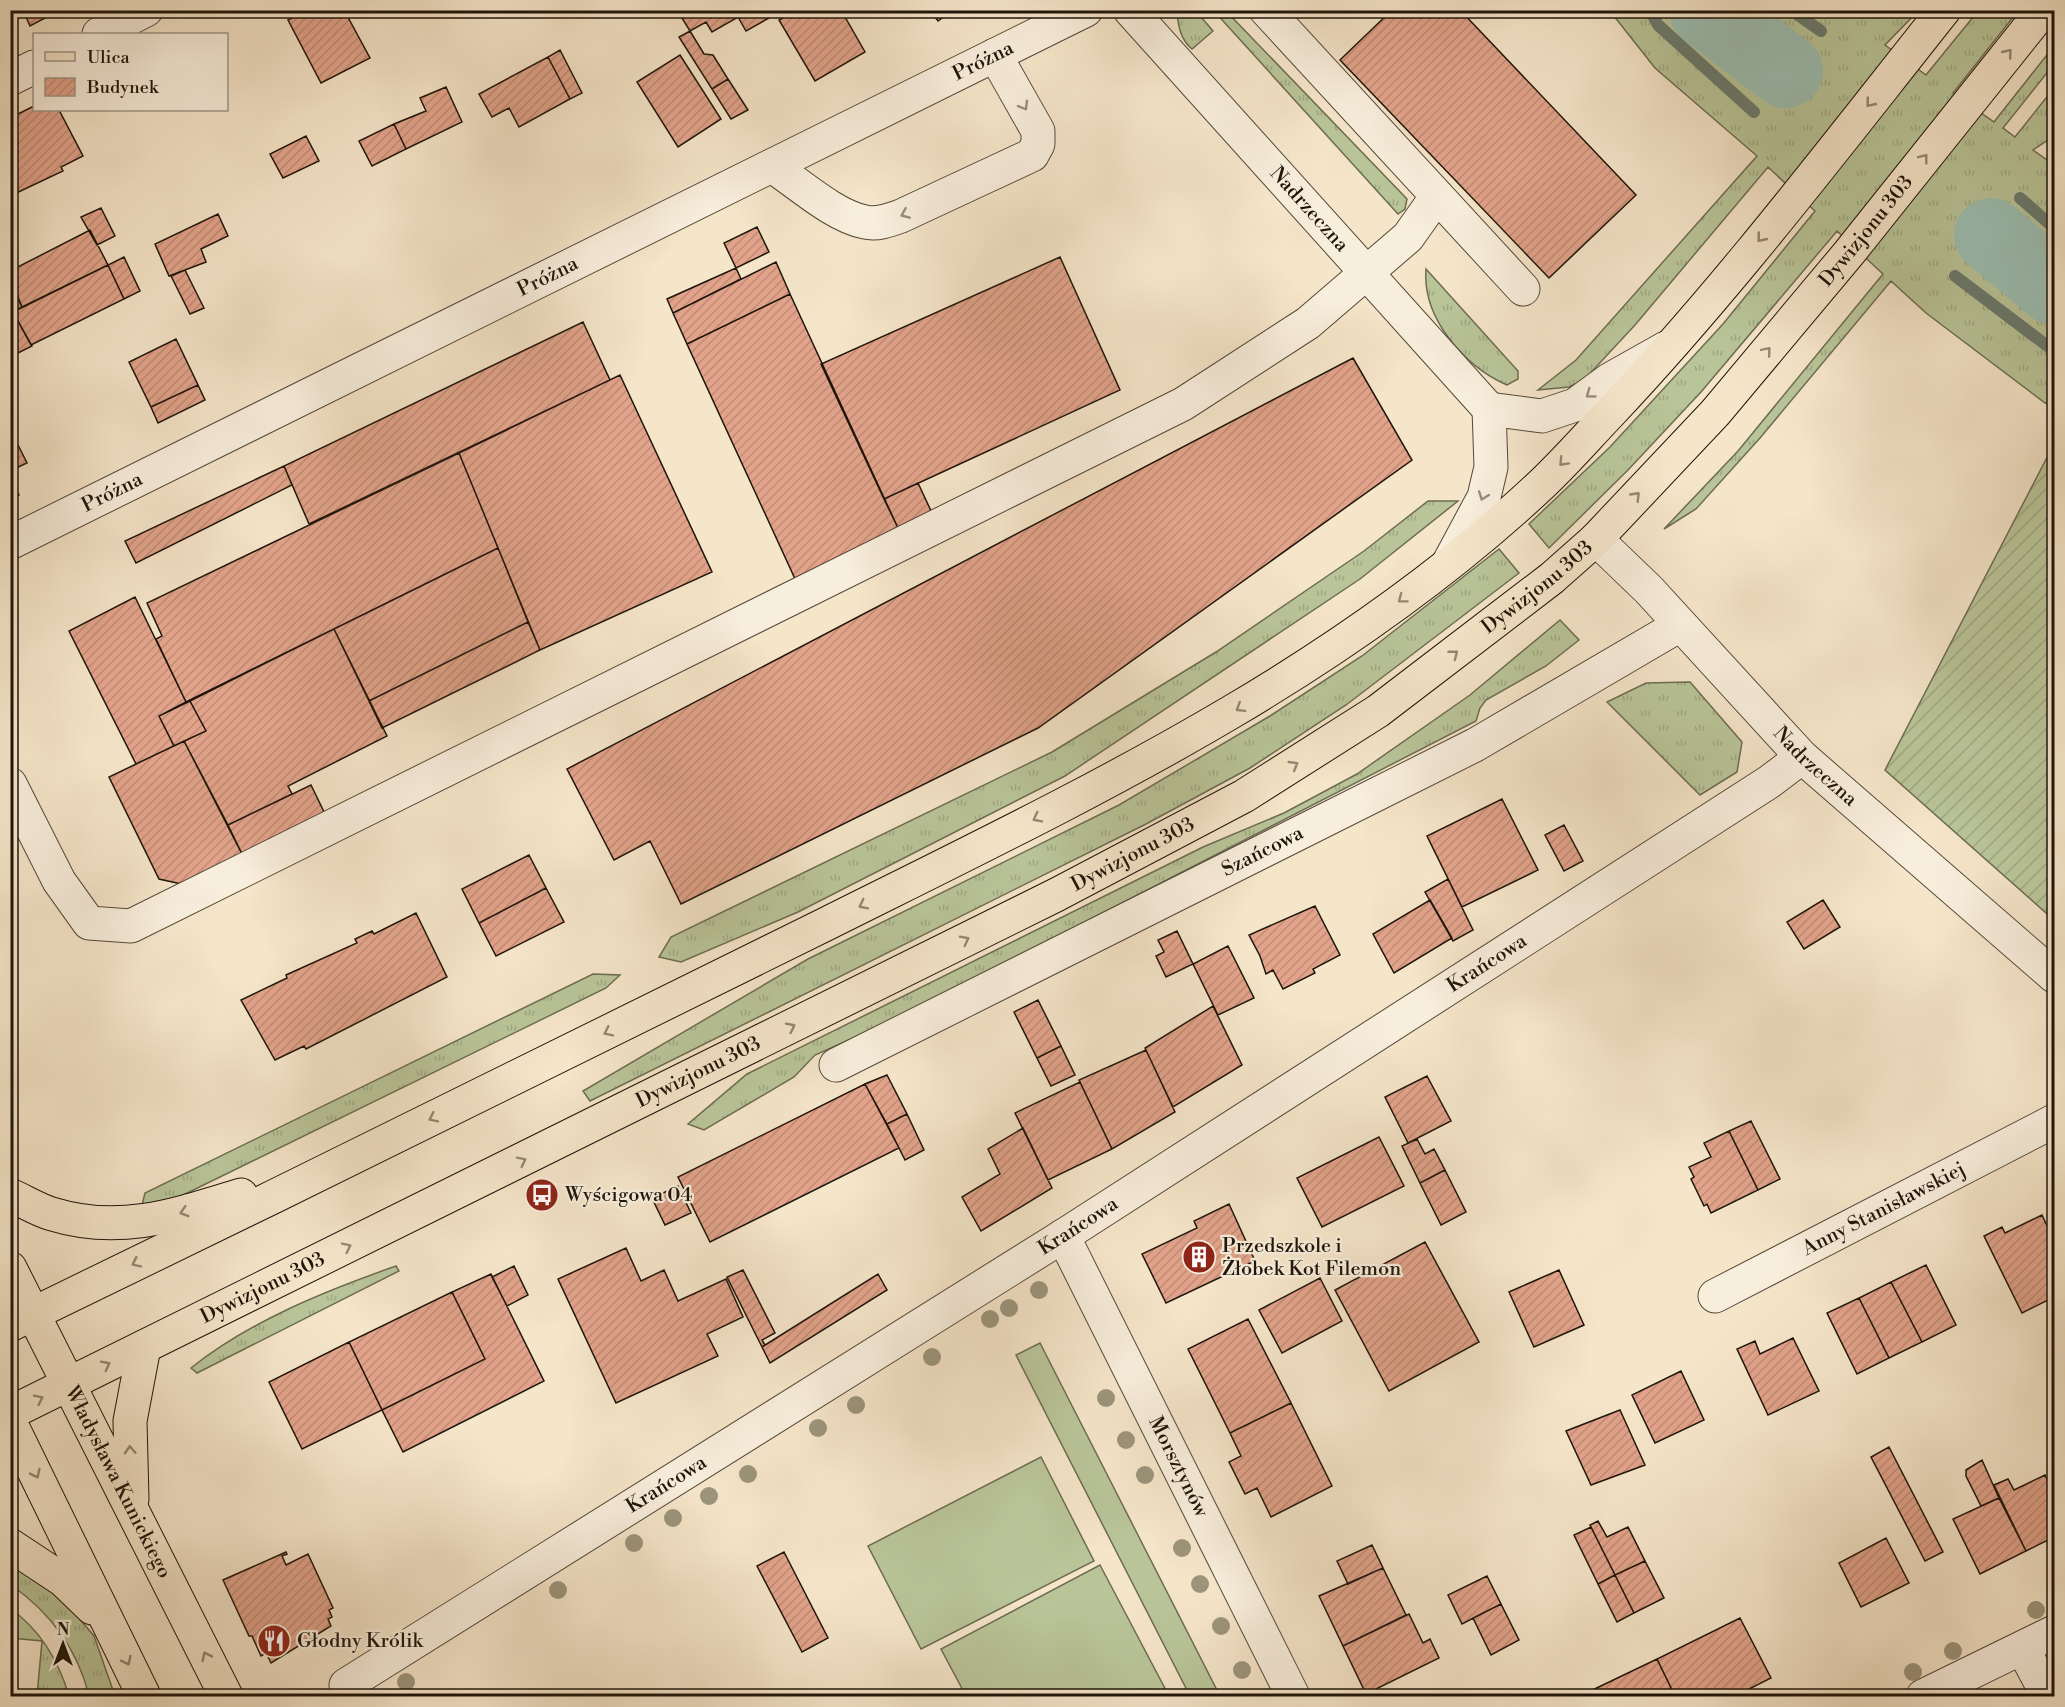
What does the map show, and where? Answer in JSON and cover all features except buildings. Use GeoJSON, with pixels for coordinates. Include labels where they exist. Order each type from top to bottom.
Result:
{"type":"FeatureCollection","features":[{"type":"Feature","properties":{"kind":"main road"},"geometry":{"type":"LineString","coordinates":[[22,1320],[682,996],[1161,754],[1306,667],[1448,564],[1544,482],[1676,343],[1944,10]]}},
{"type":"Feature","properties":{"kind":"main road","name":"Dywizjonu 303"},"geometry":{"type":"LineString","coordinates":[[10,1413],[1046,900],[1244,796],[1378,711],[1552,578],[1596,538],[1715,413],[1849,253],[2043,10]]}},
{"type":"Feature","properties":{"kind":"main road"},"geometry":{"type":"LineString","coordinates":[[10,1195],[50,1214],[111,1225],[160,1219],[340,1164]]}},
{"type":"Feature","properties":{"kind":"main road","name":"Władysława Kunickiego"},"geometry":{"type":"LineString","coordinates":[[10,1268],[22,1320],[68,1384],[226,1696]]}},
{"type":"Feature","properties":{"kind":"main road"},"geometry":{"type":"LineString","coordinates":[[132,1508],[130,1421],[144,1347]]}},
{"type":"Feature","properties":{"kind":"main road"},"geometry":{"type":"LineString","coordinates":[[10,1422],[144,1696]]}},
{"type":"Feature","properties":{"kind":"main road"},"geometry":{"type":"LineString","coordinates":[[10,1545],[63,1580],[110,1626]]}},
{"type":"Feature","properties":{"kind":"street"},"geometry":{"type":"LineString","coordinates":[[101,33],[146,10]]}},
{"type":"Feature","properties":{"kind":"street","name":"Próżna"},"geometry":{"type":"LineString","coordinates":[[10,543],[1086,10]]}},
{"type":"Feature","properties":{"kind":"street","name":"Nadrzeczna"},"geometry":{"type":"LineString","coordinates":[[1130,10],[1489,409]]}},
{"type":"Feature","properties":{"kind":"street"},"geometry":{"type":"LineString","coordinates":[[1266,10],[1523,289]]}},
{"type":"Feature","properties":{"kind":"street"},"geometry":{"type":"LineString","coordinates":[[772,166],[837,211],[864,222],[882,222],[901,216],[1032,154],[1038,144],[1038,132],[995,55]]}},
{"type":"Feature","properties":{"kind":"street"},"geometry":{"type":"LineString","coordinates":[[10,79],[33,68]]}},
{"type":"Feature","properties":{"kind":"street"},"geometry":{"type":"LineString","coordinates":[[10,784],[59,880],[89,923],[131,926],[1182,404],[1308,323],[1408,237],[1437,196]]}},
{"type":"Feature","properties":{"kind":"street"},"geometry":{"type":"LineString","coordinates":[[1448,564],[1484,497],[1491,467],[1489,409],[1542,416],[1575,405],[1609,380],[1676,343]]}},
{"type":"Feature","properties":{"kind":"street","name":"Nadrzeczna"},"geometry":{"type":"LineString","coordinates":[[1596,538],[1802,757],[2055,976]]}},
{"type":"Feature","properties":{"kind":"street","name":"Szańcowa"},"geometry":{"type":"LineString","coordinates":[[836,1065],[1475,745],[1680,625]]}},
{"type":"Feature","properties":{"kind":"street","name":"Krańcowa"},"geometry":{"type":"LineString","coordinates":[[346,1685],[1063,1236],[1748,795],[1802,757]]}},
{"type":"Feature","properties":{"kind":"street","name":"Anny Stanisławskiej"},"geometry":{"type":"LineString","coordinates":[[1714,1296],[2055,1122]]}},
{"type":"Feature","properties":{"kind":"street","name":"Morsztynów"},"geometry":{"type":"LineString","coordinates":[[1063,1236],[1293,1696]]}},
{"type":"Feature","properties":{"kind":"street"},"geometry":{"type":"LineString","coordinates":[[1923,1696],[2055,1632]]}},
{"type":"Feature","properties":{"kind":"street"},"geometry":{"type":"LineString","coordinates":[[2023,1649],[2048,1696]]}},
{"type":"Feature","properties":{"kind":"green space"},"geometry":{"type":"Polygon","coordinates":[[[1857,10],[1861,16],[1865,11],[1918,11],[1885,45],[1926,75],[1978,11],[2018,11],[1953,93],[1994,122],[2054,46],[2054,64],[2003,128],[2015,137],[2054,88],[2054,136],[2033,150],[2054,165],[2054,405],[2045,403],[1926,313],[1891,281],[1760,438],[1696,509],[1664,529],[1738,451],[1883,274],[1837,231],[1701,392],[1628,470],[1549,548],[1529,524],[1610,447],[1723,324],[1815,211],[1768,167],[1635,325],[1584,380],[1569,387],[1538,390],[1576,360],[1757,156],[1655,68],[1610,11],[1857,10]]]}},
{"type":"Feature","properties":{"kind":"green space"},"geometry":{"type":"Polygon","coordinates":[[[1177,11],[1196,11],[1213,31],[1192,49],[1182,36],[1177,11]]]}},
{"type":"Feature","properties":{"kind":"green space"},"geometry":{"type":"Polygon","coordinates":[[[1214,11],[1226,11],[1407,199],[1405,209],[1398,214],[1214,11]]]}},
{"type":"Feature","properties":{"kind":"green space"},"geometry":{"type":"Polygon","coordinates":[[[1426,269],[1518,371],[1518,379],[1507,385],[1491,377],[1461,353],[1439,322],[1431,305],[1426,269]]]}},
{"type":"Feature","properties":{"kind":"green space"},"geometry":{"type":"Polygon","coordinates":[[[2054,444],[2054,920],[1885,770],[2054,444]]]}},
{"type":"Feature","properties":{"kind":"green space"},"geometry":{"type":"Polygon","coordinates":[[[1428,501],[1458,501],[1360,579],[1065,776],[798,912],[681,962],[659,957],[671,937],[1052,752],[1216,652],[1364,551],[1428,501]]]}},
{"type":"Feature","properties":{"kind":"green space"},"geometry":{"type":"Polygon","coordinates":[[[1499,549],[1519,573],[1346,705],[1250,768],[1146,824],[590,1101],[583,1091],[808,959],[1119,805],[1270,716],[1362,656],[1499,549]]]}},
{"type":"Feature","properties":{"kind":"green space"},"geometry":{"type":"Polygon","coordinates":[[[1560,620],[1579,640],[1546,666],[1486,700],[1480,708],[1476,721],[902,1016],[815,1055],[794,1077],[704,1130],[688,1124],[747,1074],[1203,847],[1284,813],[1357,774],[1470,695],[1560,620]]]}},
{"type":"Feature","properties":{"kind":"green space"},"geometry":{"type":"Polygon","coordinates":[[[1690,682],[1742,742],[1737,772],[1700,795],[1607,702],[1646,683],[1690,682]]]}},
{"type":"Feature","properties":{"kind":"green space"},"geometry":{"type":"Polygon","coordinates":[[[593,974],[620,975],[606,988],[177,1198],[141,1209],[145,1193],[593,974]]]}},
{"type":"Feature","properties":{"kind":"green space"},"geometry":{"type":"Polygon","coordinates":[[[396,1266],[399,1271],[197,1373],[191,1368],[238,1336],[289,1309],[396,1266]]]}},
{"type":"Feature","properties":{"kind":"green space"},"geometry":{"type":"Polygon","coordinates":[[[1040,1343],[1220,1696],[1190,1696],[1016,1355],[1040,1343]]]}},
{"type":"Feature","properties":{"kind":"green space"},"geometry":{"type":"Polygon","coordinates":[[[1041,1457],[1094,1561],[921,1649],[868,1546],[1041,1457]]]}},
{"type":"Feature","properties":{"kind":"green space"},"geometry":{"type":"Polygon","coordinates":[[[10,1559],[66,1603],[94,1636],[115,1696],[89,1696],[78,1663],[60,1633],[38,1607],[11,1585],[10,1559]]]}},
{"type":"Feature","properties":{"kind":"green space"},"geometry":{"type":"Polygon","coordinates":[[[1100,1565],[1169,1696],[966,1696],[941,1649],[1100,1565]]]}},
{"type":"Feature","properties":{"kind":"green space"},"geometry":{"type":"Polygon","coordinates":[[[11,1609],[31,1627],[42,1641],[11,1638],[11,1609]]]}},
{"type":"Feature","properties":{"kind":"green space"},"geometry":{"type":"Polygon","coordinates":[[[42,1641],[54,1659],[69,1696],[37,1696],[42,1641]]]}},
{"type":"Feature","properties":{"kind":"waterway"},"geometry":{"type":"LineString","coordinates":[[1650,10],[1658,25],[1754,112]]}},
{"type":"Feature","properties":{"kind":"waterway"},"geometry":{"type":"LineString","coordinates":[[1706,10],[1786,71]]}},
{"type":"Feature","properties":{"kind":"waterway"},"geometry":{"type":"LineString","coordinates":[[1791,10],[1821,31]]}},
{"type":"Feature","properties":{"kind":"waterway"},"geometry":{"type":"LineString","coordinates":[[2020,198],[2054,228]]}},
{"type":"Feature","properties":{"kind":"waterway"},"geometry":{"type":"LineString","coordinates":[[1991,235],[2054,288]]}},
{"type":"Feature","properties":{"kind":"waterway"},"geometry":{"type":"LineString","coordinates":[[1955,276],[2054,351]]}},
{"type":"Feature","properties":{"kind":"place","name":"Wyścigowa 04"},"geometry":{"type":"Point","coordinates":[542,1195]}},
{"type":"Feature","properties":{"kind":"place","name":"Przedszkole i Żłobek Kot Filemon"},"geometry":{"type":"Point","coordinates":[1199,1257]}},
{"type":"Feature","properties":{"kind":"place","name":"Głodny Królik"},"geometry":{"type":"Point","coordinates":[274,1641]}}]}
